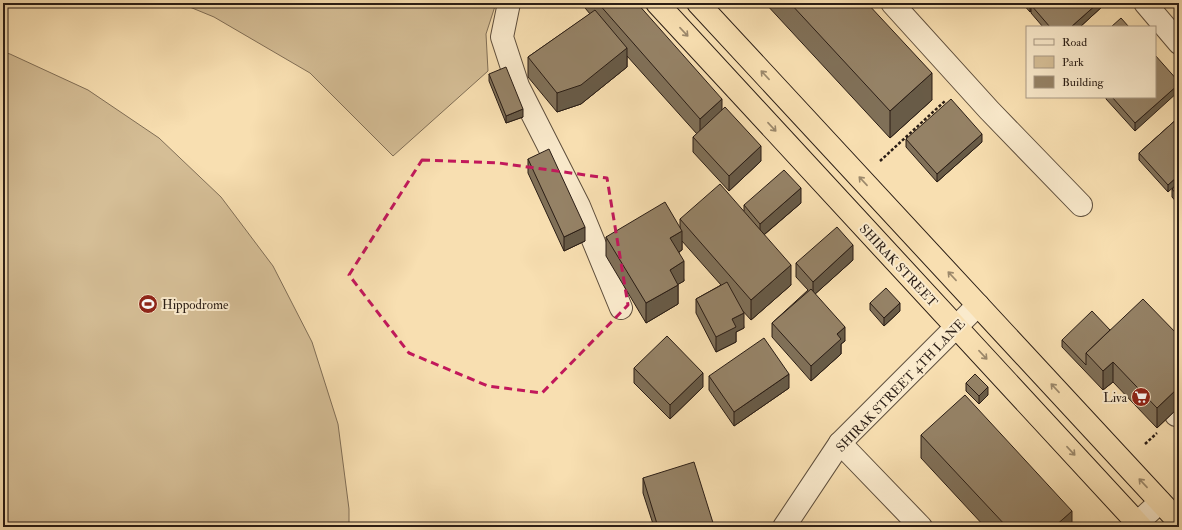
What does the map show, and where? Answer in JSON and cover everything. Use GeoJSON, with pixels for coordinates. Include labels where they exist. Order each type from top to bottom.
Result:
{"type":"FeatureCollection","features":[{"type":"Feature","properties":{"kind":"highway","name":"SHIRAK STREET"},"geometry":{"type":"LineString","coordinates":[[657,3],[956,327],[1137,526]]}},
{"type":"Feature","properties":{"kind":"highway"},"geometry":{"type":"LineString","coordinates":[[698,3],[1179,522]]}},
{"type":"Feature","properties":{"kind":"street"},"geometry":{"type":"LineString","coordinates":[[509,3],[502,37],[518,86],[579,206],[621,308]]}},
{"type":"Feature","properties":{"kind":"street"},"geometry":{"type":"LineString","coordinates":[[892,3],[965,83],[1081,205]]}},
{"type":"Feature","properties":{"kind":"street"},"geometry":{"type":"LineString","coordinates":[[1145,3],[1179,42]]}},
{"type":"Feature","properties":{"kind":"street","name":"SHIRAK STREET 4TH LANE"},"geometry":{"type":"LineString","coordinates":[[784,527],[840,443],[978,305]]}},
{"type":"Feature","properties":{"kind":"street"},"geometry":{"type":"LineString","coordinates":[[840,443],[922,527]]}},
{"type":"Feature","properties":{"kind":"street"},"geometry":{"type":"LineString","coordinates":[[1137,526],[1160,502]]}},
{"type":"Feature","properties":{"kind":"path"},"geometry":{"type":"LineString","coordinates":[[879,161],[965,83]]}},
{"type":"Feature","properties":{"kind":"highlighted area"},"geometry":{"type":"Polygon","coordinates":[[[422,160],[499,163],[607,178],[628,305],[542,393],[488,386],[409,353],[349,275],[422,160]]]}},
{"type":"Feature","properties":{"kind":"green space"},"geometry":{"type":"Polygon","coordinates":[[[180,3],[496,3],[486,34],[488,71],[393,156],[310,73],[214,17],[180,3]]]}},
{"type":"Feature","properties":{"kind":"green space","name":"Hippodrome"},"geometry":{"type":"Polygon","coordinates":[[[3,52],[88,90],[159,138],[221,197],[273,266],[312,342],[338,424],[349,509],[349,527],[3,527],[3,52]]]}},
{"type":"Feature","properties":{"kind":"building"},"geometry":{"type":"Polygon","coordinates":[[[598,3],[637,3],[722,99],[700,119],[598,3]]]}},
{"type":"Feature","properties":{"kind":"building"},"geometry":{"type":"Polygon","coordinates":[[[790,3],[867,3],[932,73],[890,111],[790,3]]]}},
{"type":"Feature","properties":{"kind":"building"},"geometry":{"type":"Polygon","coordinates":[[[1034,3],[1098,3],[1072,26],[1049,26],[1031,5],[1034,3]]]}},
{"type":"Feature","properties":{"kind":"building"},"geometry":{"type":"Polygon","coordinates":[[[595,10],[627,48],[581,85],[557,93],[528,57],[595,10]]]}},
{"type":"Feature","properties":{"kind":"building"},"geometry":{"type":"Polygon","coordinates":[[[1121,18],[1128,26],[1112,26],[1121,18]]]}},
{"type":"Feature","properties":{"kind":"building"},"geometry":{"type":"Polygon","coordinates":[[[1156,56],[1179,82],[1179,84],[1135,123],[1113,98],[1156,98],[1156,56]]]}},
{"type":"Feature","properties":{"kind":"building"},"geometry":{"type":"Polygon","coordinates":[[[506,67],[523,109],[506,116],[489,74],[506,67]]]}},
{"type":"Feature","properties":{"kind":"building"},"geometry":{"type":"Polygon","coordinates":[[[951,99],[982,134],[937,174],[906,139],[951,99]]]}},
{"type":"Feature","properties":{"kind":"building"},"geometry":{"type":"Polygon","coordinates":[[[725,107],[761,146],[729,176],[693,137],[725,107]]]}},
{"type":"Feature","properties":{"kind":"building"},"geometry":{"type":"Polygon","coordinates":[[[1179,117],[1179,175],[1168,185],[1139,153],[1179,117]]]}},
{"type":"Feature","properties":{"kind":"building"},"geometry":{"type":"Polygon","coordinates":[[[549,149],[585,227],[564,237],[528,159],[549,149]]]}},
{"type":"Feature","properties":{"kind":"building"},"geometry":{"type":"Polygon","coordinates":[[[784,170],[801,188],[760,224],[744,205],[784,170]]]}},
{"type":"Feature","properties":{"kind":"building"},"geometry":{"type":"Polygon","coordinates":[[[1179,183],[1179,197],[1172,189],[1179,183]]]}},
{"type":"Feature","properties":{"kind":"building"},"geometry":{"type":"Polygon","coordinates":[[[720,184],[791,265],[751,300],[680,219],[720,184]]]}},
{"type":"Feature","properties":{"kind":"building"},"geometry":{"type":"Polygon","coordinates":[[[665,202],[682,231],[670,238],[684,261],[670,270],[678,285],[646,303],[606,237],[665,202]]]}},
{"type":"Feature","properties":{"kind":"building"},"geometry":{"type":"Polygon","coordinates":[[[837,227],[853,245],[813,282],[796,263],[837,227]]]}},
{"type":"Feature","properties":{"kind":"building"},"geometry":{"type":"Polygon","coordinates":[[[727,282],[744,313],[732,319],[736,327],[716,337],[696,299],[727,282]]]}},
{"type":"Feature","properties":{"kind":"building"},"geometry":{"type":"Polygon","coordinates":[[[886,288],[900,303],[884,318],[870,303],[886,288]]]}},
{"type":"Feature","properties":{"kind":"building"},"geometry":{"type":"Polygon","coordinates":[[[811,289],[845,327],[837,334],[841,339],[811,366],[772,323],[811,289]]]}},
{"type":"Feature","properties":{"kind":"building"},"geometry":{"type":"Polygon","coordinates":[[[1143,299],[1179,336],[1179,387],[1157,408],[1113,362],[1103,371],[1086,353],[1143,299]]]}},
{"type":"Feature","properties":{"kind":"building"},"geometry":{"type":"Polygon","coordinates":[[[1092,311],[1110,330],[1086,353],[1086,365],[1062,340],[1092,311]]]}},
{"type":"Feature","properties":{"kind":"building"},"geometry":{"type":"Polygon","coordinates":[[[667,336],[703,373],[670,405],[634,368],[667,336]]]}},
{"type":"Feature","properties":{"kind":"building"},"geometry":{"type":"Polygon","coordinates":[[[764,338],[789,374],[734,412],[709,376],[764,338]]]}},
{"type":"Feature","properties":{"kind":"building"},"geometry":{"type":"Polygon","coordinates":[[[975,374],[988,387],[979,396],[966,383],[975,374]]]}},
{"type":"Feature","properties":{"kind":"building"},"geometry":{"type":"Polygon","coordinates":[[[965,395],[1072,511],[1054,527],[1007,527],[921,435],[965,395]]]}},
{"type":"Feature","properties":{"kind":"building"},"geometry":{"type":"Polygon","coordinates":[[[694,462],[714,526],[658,527],[643,478],[694,462]]]}},
{"type":"Feature","properties":{"kind":"place","name":"Hippodrome"},"geometry":{"type":"Point","coordinates":[148,304]}},
{"type":"Feature","properties":{"kind":"place","name":"Liva"},"geometry":{"type":"Point","coordinates":[1141,397]}}]}
